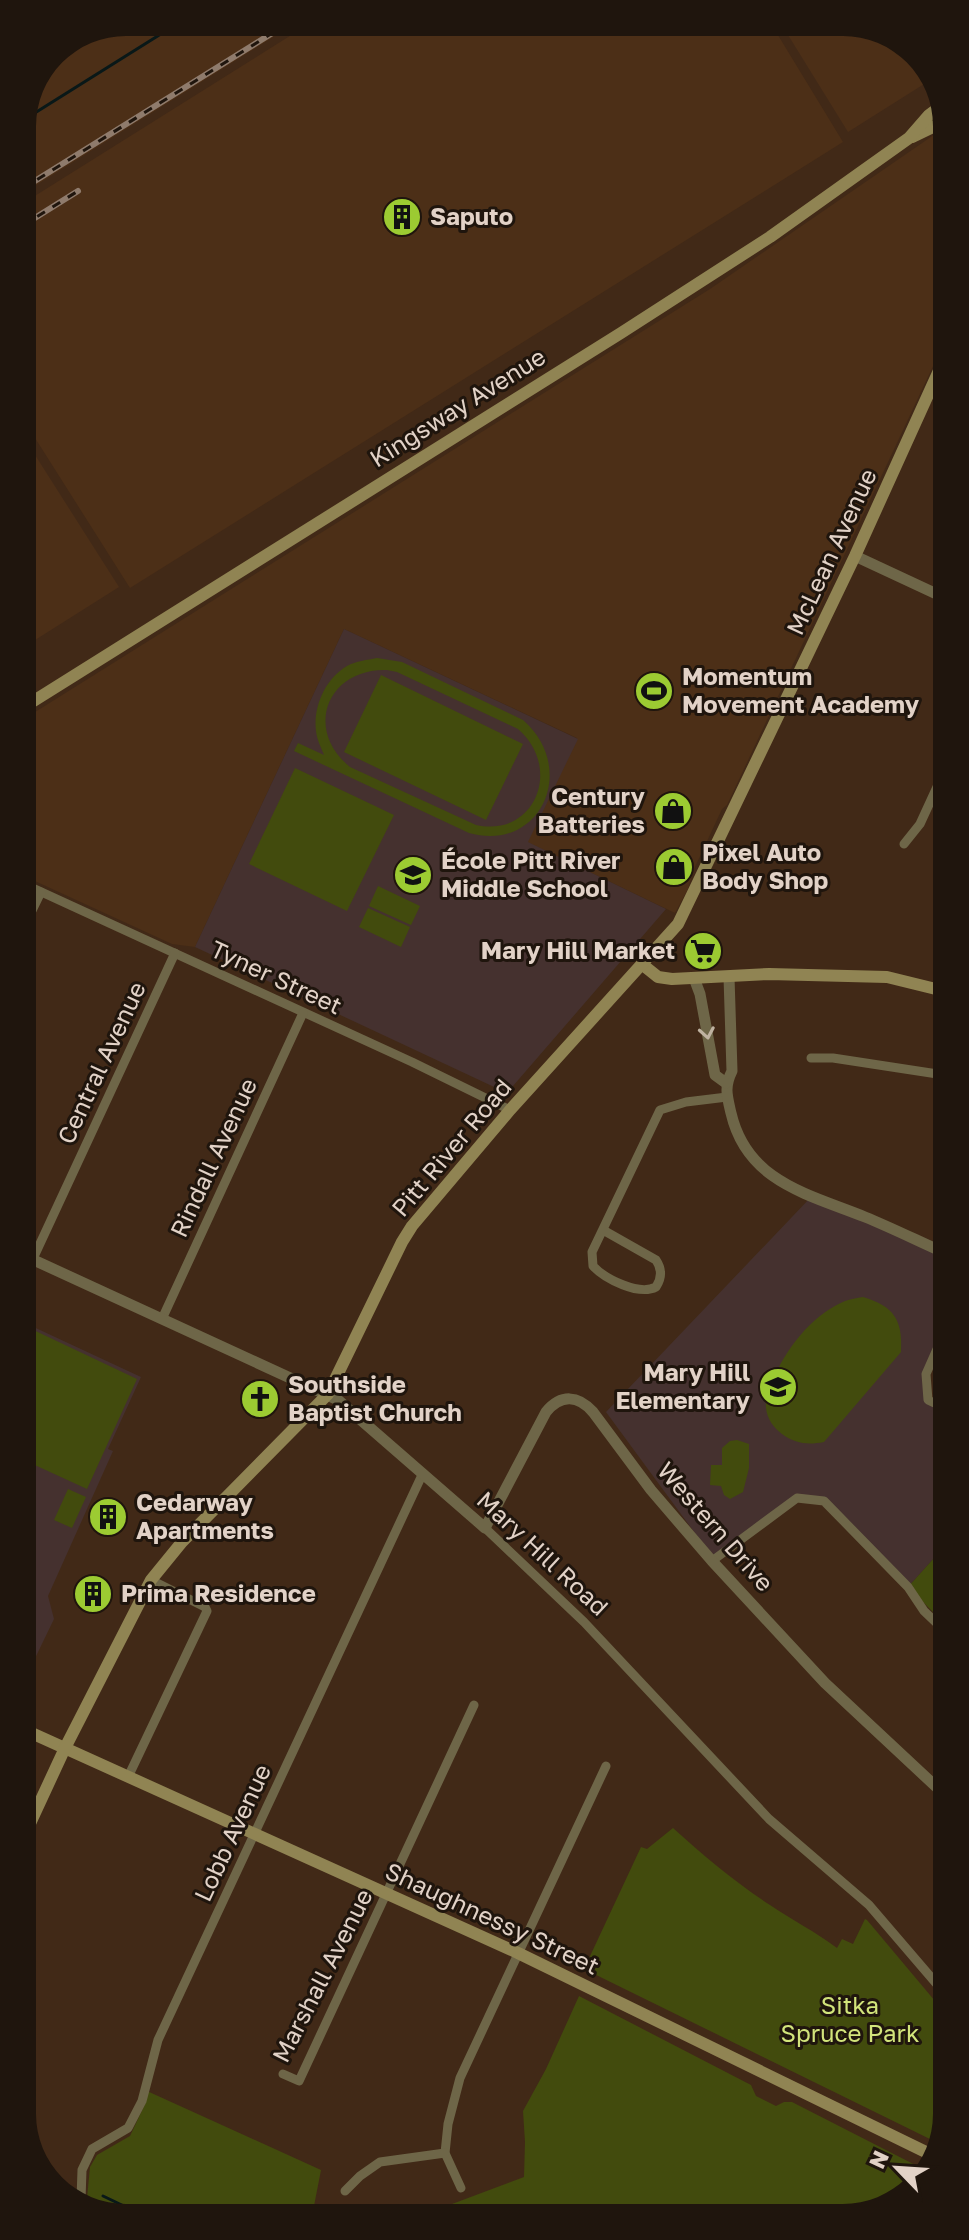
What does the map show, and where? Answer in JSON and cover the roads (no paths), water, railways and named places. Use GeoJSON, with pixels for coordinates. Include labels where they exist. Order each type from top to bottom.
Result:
{"type":"FeatureCollection","features":[{"type":"Feature","properties":{"kind":"main road","name":"Kingsway Avenue"},"geometry":{"type":"LineString","coordinates":[[909,138],[932,113]]}},
{"type":"Feature","properties":{"kind":"main road","name":"Kingsway Avenue"},"geometry":{"type":"LineString","coordinates":[[36,699],[621,333],[770,237],[909,138],[933,127]]}},
{"type":"Feature","properties":{"kind":"main road","name":"McLean Avenue"},"geometry":{"type":"LineString","coordinates":[[643,965],[673,930],[689,904],[855,556],[933,384]]}},
{"type":"Feature","properties":{"kind":"main road"},"geometry":{"type":"LineString","coordinates":[[643,965],[662,978],[769,974],[887,977],[933,988]]}},
{"type":"Feature","properties":{"kind":"main road","name":"Pitt River Road"},"geometry":{"type":"LineString","coordinates":[[36,1811],[151,1580],[182,1542],[328,1394],[412,1226],[510,1110],[643,965]]}},
{"type":"Feature","properties":{"kind":"main road","name":"Shaughnessy Street"},"geometry":{"type":"LineString","coordinates":[[36,1735],[518,1953],[925,2152]]}},
{"type":"Feature","properties":{"kind":"street"},"geometry":{"type":"LineString","coordinates":[[855,556],[933,592]]}},
{"type":"Feature","properties":{"kind":"street"},"geometry":{"type":"LineString","coordinates":[[904,844],[933,801]]}},
{"type":"Feature","properties":{"kind":"street","name":"Tyner Street"},"geometry":{"type":"LineString","coordinates":[[36,890],[510,1110]]}},
{"type":"Feature","properties":{"kind":"street"},"geometry":{"type":"LineString","coordinates":[[36,902],[41,892]]}},
{"type":"Feature","properties":{"kind":"street","name":"Central Avenue"},"geometry":{"type":"LineString","coordinates":[[36,1243],[175,953]]}},
{"type":"Feature","properties":{"kind":"street"},"geometry":{"type":"LineString","coordinates":[[729,977],[732,1071],[726,1083],[727,1097],[735,1130],[743,1146],[771,1176],[811,1197],[933,1248]]}},
{"type":"Feature","properties":{"kind":"street"},"geometry":{"type":"LineString","coordinates":[[694,978],[700,994],[715,1075],[726,1083]]}},
{"type":"Feature","properties":{"kind":"street","name":"Rindall Avenue"},"geometry":{"type":"LineString","coordinates":[[162,1319],[303,1013]]}},
{"type":"Feature","properties":{"kind":"street"},"geometry":{"type":"LineString","coordinates":[[811,1058],[833,1058],[933,1073]]}},
{"type":"Feature","properties":{"kind":"street"},"geometry":{"type":"LineString","coordinates":[[603,1230],[656,1260],[661,1270],[656,1287],[647,1291],[635,1290],[597,1270],[591,1262],[592,1252],[660,1110],[686,1102],[727,1097]]}},
{"type":"Feature","properties":{"kind":"street","name":"Mary Hill Road"},"geometry":{"type":"LineString","coordinates":[[36,1261],[328,1394],[352,1410],[485,1528],[584,1622],[769,1819],[869,1905],[933,1980]]}},
{"type":"Feature","properties":{"kind":"street"},"geometry":{"type":"LineString","coordinates":[[933,1358],[926,1374],[928,1400],[933,1402]]}},
{"type":"Feature","properties":{"kind":"street","name":"Western Drive"},"geometry":{"type":"LineString","coordinates":[[485,1528],[546,1412],[560,1400],[572,1398],[583,1402],[651,1490],[712,1561],[825,1683],[933,1784]]}},
{"type":"Feature","properties":{"kind":"street","name":"Lobb Avenue"},"geometry":{"type":"LineString","coordinates":[[81,2192],[82,2170],[92,2149],[128,2128],[142,2101],[158,2040],[423,1473]]}},
{"type":"Feature","properties":{"kind":"street"},"geometry":{"type":"LineString","coordinates":[[712,1561],[797,1498],[824,1501],[908,1587],[933,1620]]}},
{"type":"Feature","properties":{"kind":"street"},"geometry":{"type":"LineString","coordinates":[[128,1777],[207,1611],[205,1607],[151,1580]]}},
{"type":"Feature","properties":{"kind":"street","name":"Marshall Avenue"},"geometry":{"type":"LineString","coordinates":[[283,2074],[299,2081],[474,1705]]}},
{"type":"Feature","properties":{"kind":"street"},"geometry":{"type":"LineString","coordinates":[[461,2188],[445,2153],[448,2124],[460,2078],[606,1766]]}},
{"type":"Feature","properties":{"kind":"street"},"geometry":{"type":"LineString","coordinates":[[345,2191],[380,2162],[445,2153]]}},
{"type":"Feature","properties":{"kind":"waterway"},"geometry":{"type":"LineString","coordinates":[[37,111],[158,36]]}},
{"type":"Feature","properties":{"kind":"waterway"},"geometry":{"type":"LineString","coordinates":[[103,2196],[120,2204]]}},
{"type":"Feature","properties":{"kind":"railway"},"geometry":{"type":"LineString","coordinates":[[36,180],[268,36]]}},
{"type":"Feature","properties":{"kind":"railway"},"geometry":{"type":"LineString","coordinates":[[36,217],[78,191]]}},
{"type":"Feature","properties":{"kind":"place","name":"Saputo"},"geometry":{"type":"Point","coordinates":[402,217]}},
{"type":"Feature","properties":{"kind":"place","name":"Momentum Movement Academy"},"geometry":{"type":"Point","coordinates":[654,691]}},
{"type":"Feature","properties":{"kind":"place","name":"Century Batteries"},"geometry":{"type":"Point","coordinates":[673,811]}},
{"type":"Feature","properties":{"kind":"place","name":"Pixel Auto Body Shop"},"geometry":{"type":"Point","coordinates":[674,867]}},
{"type":"Feature","properties":{"kind":"place","name":"École Pitt River Middle School"},"geometry":{"type":"Point","coordinates":[413,875]}},
{"type":"Feature","properties":{"kind":"place","name":"Mary Hill Market"},"geometry":{"type":"Point","coordinates":[703,951]}},
{"type":"Feature","properties":{"kind":"place","name":"Mary Hill Elementary"},"geometry":{"type":"Point","coordinates":[778,1387]}},
{"type":"Feature","properties":{"kind":"place","name":"Southside Baptist Church"},"geometry":{"type":"Point","coordinates":[260,1399]}},
{"type":"Feature","properties":{"kind":"place","name":"Cedarway Apartments"},"geometry":{"type":"Point","coordinates":[108,1517]}},
{"type":"Feature","properties":{"kind":"place","name":"Prima Residence"},"geometry":{"type":"Point","coordinates":[93,1594]}},
{"type":"Feature","properties":{"kind":"park label","name":"Sitka Spruce Park"},"geometry":{"type":"Point","coordinates":[850,2020]}}]}
